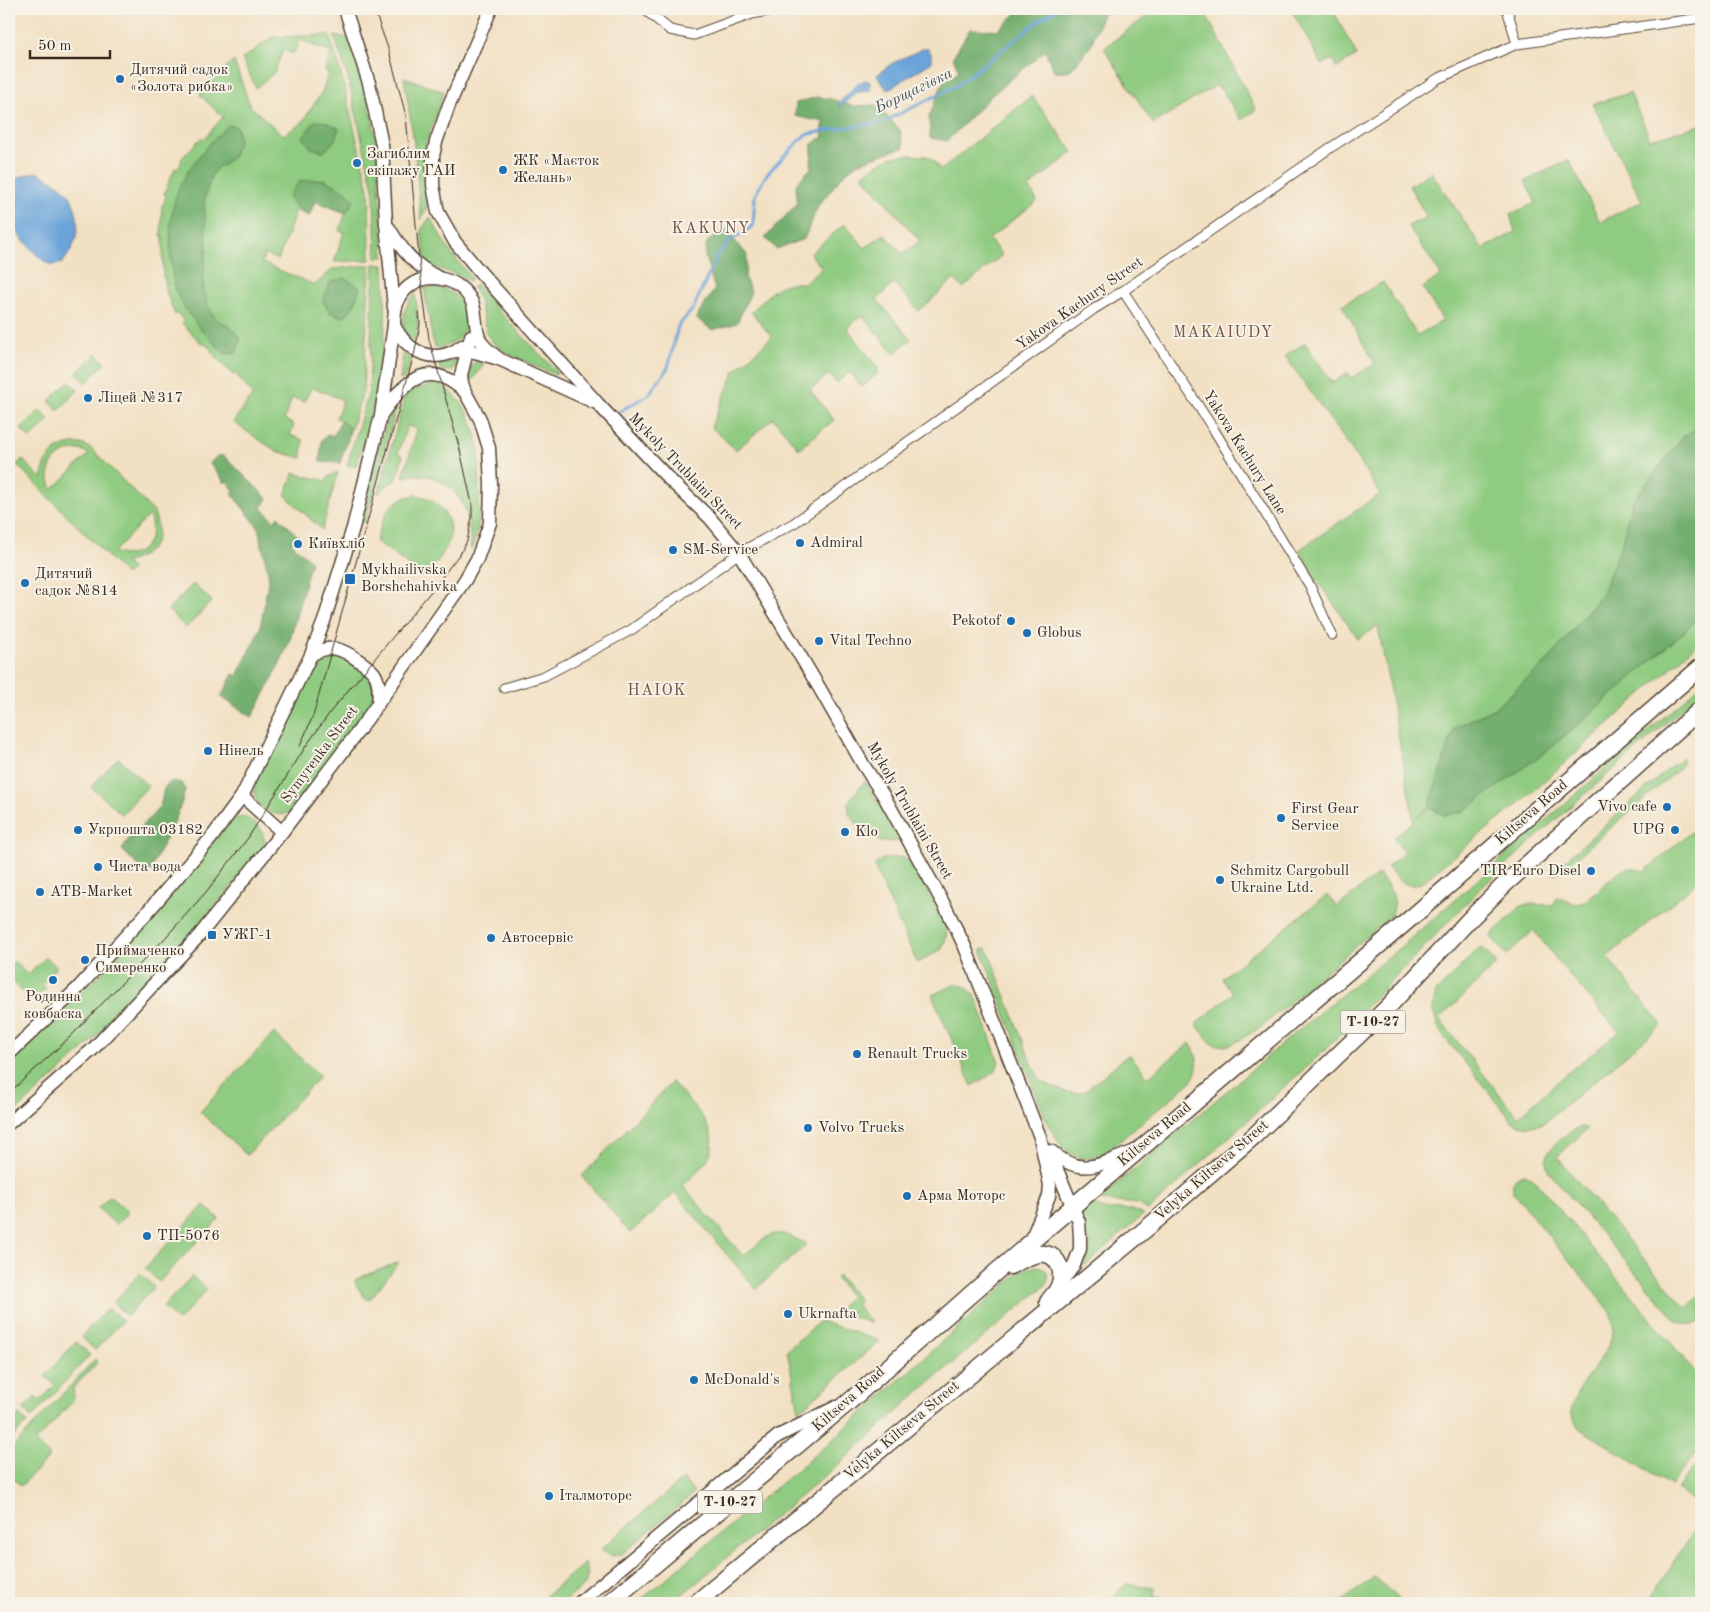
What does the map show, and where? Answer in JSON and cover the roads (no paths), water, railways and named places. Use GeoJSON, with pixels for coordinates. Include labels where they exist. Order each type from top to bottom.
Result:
{"type":"FeatureCollection","features":[{"type":"Feature","properties":{"kind":"highway","name":"Kiltseva Road"},"geometry":{"type":"LineString","coordinates":[[609,1603],[850,1401],[1136,1151],[1418,912],[1701,667]]}},
{"type":"Feature","properties":{"kind":"highway","name":"Velyka Kiltseva Street"},"geometry":{"type":"LineString","coordinates":[[696,1603],[1153,1223],[1254,1136],[1389,1006],[1504,885],[1701,709]]}},
{"type":"Feature","properties":{"kind":"highway"},"geometry":{"type":"LineString","coordinates":[[996,1272],[1038,1254],[1048,1254],[1057,1261],[1061,1268],[1059,1286],[1033,1322]]}},
{"type":"Feature","properties":{"kind":"street"},"geometry":{"type":"LineString","coordinates":[[9,1054],[77,989],[144,916],[212,837],[242,796],[311,655],[340,572],[381,415],[394,325],[382,145],[369,83],[345,9]]}},
{"type":"Feature","properties":{"kind":"street","name":"Mykoly Trublaini Street"},"geometry":{"type":"LineString","coordinates":[[492,9],[449,105],[436,142],[433,156],[433,185],[438,212],[460,248],[599,404],[669,479],[710,518],[739,553],[864,766],[885,798],[947,910],[965,947],[1040,1137],[1050,1185],[1050,1196],[1030,1243]]}},
{"type":"Feature","properties":{"kind":"street"},"geometry":{"type":"LineString","coordinates":[[644,9],[670,30],[694,35],[752,14],[780,9]]}},
{"type":"Feature","properties":{"kind":"street"},"geometry":{"type":"LineString","coordinates":[[1507,9],[1518,44]]}},
{"type":"Feature","properties":{"kind":"street","name":"Yakova Kachury Street"},"geometry":{"type":"LineString","coordinates":[[504,688],[544,676],[631,630],[739,553],[794,523],[1094,309],[1330,148],[1435,80],[1518,44],[1701,18]]}},
{"type":"Feature","properties":{"kind":"street"},"geometry":{"type":"LineString","coordinates":[[386,222],[397,242],[415,263],[439,278],[458,285],[466,293],[472,302],[473,331],[486,348],[499,359]]}},
{"type":"Feature","properties":{"kind":"street"},"geometry":{"type":"LineString","coordinates":[[394,310],[400,298],[416,282],[427,278],[439,278]]}},
{"type":"Feature","properties":{"kind":"street","name":"Yakova Kachury Lane"},"geometry":{"type":"LineString","coordinates":[[1123,291],[1214,430],[1310,586],[1332,635]]}},
{"type":"Feature","properties":{"kind":"street"},"geometry":{"type":"LineString","coordinates":[[394,325],[400,338],[416,350],[440,356],[462,351],[499,359],[599,404]]}},
{"type":"Feature","properties":{"kind":"street","name":"Symyrenka Street"},"geometry":{"type":"LineString","coordinates":[[9,1123],[93,1049],[198,937],[282,832],[378,704],[464,580],[477,558],[490,523],[492,484],[488,448],[480,419],[462,383],[462,351],[473,331]]}},
{"type":"Feature","properties":{"kind":"street"},"geometry":{"type":"LineString","coordinates":[[381,415],[393,397],[404,386],[412,380],[431,374],[448,378],[465,392]]}},
{"type":"Feature","properties":{"kind":"street"},"geometry":{"type":"LineString","coordinates":[[311,655],[323,649],[338,649],[364,664],[373,672],[377,680],[378,704]]}},
{"type":"Feature","properties":{"kind":"street"},"geometry":{"type":"LineString","coordinates":[[242,796],[282,832]]}},
{"type":"Feature","properties":{"kind":"street","name":"Mykoly Trublaini Street"},"geometry":{"type":"LineString","coordinates":[[1040,1137],[1048,1149],[1062,1161],[1079,1167],[1090,1167],[1136,1151]]}},
{"type":"Feature","properties":{"kind":"street"},"geometry":{"type":"LineString","coordinates":[[1048,1149],[1079,1222],[1080,1249],[1074,1264],[1059,1286]]}},
{"type":"Feature","properties":{"kind":"street"},"geometry":{"type":"LineString","coordinates":[[579,1603],[778,1436],[850,1401]]}},
{"type":"Feature","properties":{"kind":"water"},"geometry":{"type":"Polygon","coordinates":[[[926,47],[931,53],[932,62],[887,90],[877,75],[891,64],[926,47]]]}},
{"type":"Feature","properties":{"kind":"water"},"geometry":{"type":"Polygon","coordinates":[[[865,80],[870,82],[870,90],[856,93],[840,107],[838,104],[856,85],[865,80]]]}},
{"type":"Feature","properties":{"kind":"water"},"geometry":{"type":"Polygon","coordinates":[[[36,172],[65,190],[70,196],[77,216],[74,244],[67,257],[59,264],[51,265],[47,263],[32,250],[19,234],[13,215],[9,210],[9,182],[36,172]]]}},
{"type":"Feature","properties":{"kind":"waterway","name":"Борщагівка"},"geometry":{"type":"LineString","coordinates":[[620,411],[648,395],[668,368],[678,326],[693,309],[718,254],[733,238],[743,234],[753,225],[755,196],[758,189],[767,174],[805,135],[883,122],[956,86],[1040,20],[1057,9]]}},
{"type":"Feature","properties":{"kind":"tram line"},"geometry":{"type":"LineString","coordinates":[[9,1093],[71,1036],[166,937],[206,892],[248,838],[306,746],[331,711],[433,589],[467,541],[472,517],[472,504],[460,450],[429,339],[421,279],[406,116],[389,51],[374,9]]}},
{"type":"Feature","properties":{"kind":"tram line"},"geometry":{"type":"LineString","coordinates":[[300,746],[313,716],[415,351],[420,324],[419,313]]}},
{"type":"Feature","properties":{"kind":"place","name":"Дитячий садок «Золота рибка»"},"geometry":{"type":"Point","coordinates":[120,79]}},
{"type":"Feature","properties":{"kind":"place","name":"Загиблим екіпажу ГАИ"},"geometry":{"type":"Point","coordinates":[357,163]}},
{"type":"Feature","properties":{"kind":"place","name":"ЖК «Маєток Желань»"},"geometry":{"type":"Point","coordinates":[503,170]}},
{"type":"Feature","properties":{"kind":"place","name":"Ліцей №317"},"geometry":{"type":"Point","coordinates":[88,398]}},
{"type":"Feature","properties":{"kind":"place","name":"Admiral"},"geometry":{"type":"Point","coordinates":[800,543]}},
{"type":"Feature","properties":{"kind":"place","name":"Київхліб"},"geometry":{"type":"Point","coordinates":[298,544]}},
{"type":"Feature","properties":{"kind":"place","name":"SM-Service"},"geometry":{"type":"Point","coordinates":[673,550]}},
{"type":"Feature","properties":{"kind":"place","name":"Mykhailivska Borshchahivka"},"geometry":{"type":"Point","coordinates":[350,579]}},
{"type":"Feature","properties":{"kind":"place","name":"Дитячий садок №814"},"geometry":{"type":"Point","coordinates":[25,583]}},
{"type":"Feature","properties":{"kind":"place","name":"Pekotof"},"geometry":{"type":"Point","coordinates":[1011,621]}},
{"type":"Feature","properties":{"kind":"place","name":"Globus"},"geometry":{"type":"Point","coordinates":[1027,633]}},
{"type":"Feature","properties":{"kind":"place","name":"Vital Techno"},"geometry":{"type":"Point","coordinates":[819,641]}},
{"type":"Feature","properties":{"kind":"place","name":"Нінель"},"geometry":{"type":"Point","coordinates":[208,751]}},
{"type":"Feature","properties":{"kind":"place","name":"Vivo cafe"},"geometry":{"type":"Point","coordinates":[1667,807]}},
{"type":"Feature","properties":{"kind":"place","name":"First Gear Service"},"geometry":{"type":"Point","coordinates":[1281,818]}},
{"type":"Feature","properties":{"kind":"place","name":"Укрпошта 03182"},"geometry":{"type":"Point","coordinates":[78,830]}},
{"type":"Feature","properties":{"kind":"place","name":"UPG"},"geometry":{"type":"Point","coordinates":[1675,830]}},
{"type":"Feature","properties":{"kind":"place","name":"Klo"},"geometry":{"type":"Point","coordinates":[845,832]}},
{"type":"Feature","properties":{"kind":"place","name":"Чиста вода"},"geometry":{"type":"Point","coordinates":[98,867]}},
{"type":"Feature","properties":{"kind":"place","name":"TIR Euro Disel"},"geometry":{"type":"Point","coordinates":[1591,871]}},
{"type":"Feature","properties":{"kind":"place","name":"Schmitz Cargobull Ukraine Ltd."},"geometry":{"type":"Point","coordinates":[1220,880]}},
{"type":"Feature","properties":{"kind":"place","name":"ATB-Market"},"geometry":{"type":"Point","coordinates":[40,892]}},
{"type":"Feature","properties":{"kind":"place","name":"УЖГ-1"},"geometry":{"type":"Point","coordinates":[212,935]}},
{"type":"Feature","properties":{"kind":"place","name":"Автосервіс"},"geometry":{"type":"Point","coordinates":[491,938]}},
{"type":"Feature","properties":{"kind":"place","name":"Приймаченко Симеренко"},"geometry":{"type":"Point","coordinates":[85,960]}},
{"type":"Feature","properties":{"kind":"place","name":"Родинна ковбаска"},"geometry":{"type":"Point","coordinates":[53,980]}},
{"type":"Feature","properties":{"kind":"place","name":"Renault Trucks"},"geometry":{"type":"Point","coordinates":[857,1054]}},
{"type":"Feature","properties":{"kind":"place","name":"Volvo Trucks"},"geometry":{"type":"Point","coordinates":[808,1128]}},
{"type":"Feature","properties":{"kind":"place","name":"Арма Моторс"},"geometry":{"type":"Point","coordinates":[907,1196]}},
{"type":"Feature","properties":{"kind":"place","name":"ТП-5076"},"geometry":{"type":"Point","coordinates":[147,1236]}},
{"type":"Feature","properties":{"kind":"place","name":"Ukrnafta"},"geometry":{"type":"Point","coordinates":[788,1314]}},
{"type":"Feature","properties":{"kind":"place","name":"McDonald's"},"geometry":{"type":"Point","coordinates":[694,1380]}},
{"type":"Feature","properties":{"kind":"place","name":"Італмоторс"},"geometry":{"type":"Point","coordinates":[549,1496]}},
{"type":"Feature","properties":{"kind":"district","name":"KAKUNY"},"geometry":{"type":"Point","coordinates":[711,229]}},
{"type":"Feature","properties":{"kind":"district","name":"MAKAIUDY"},"geometry":{"type":"Point","coordinates":[1223,333]}},
{"type":"Feature","properties":{"kind":"district","name":"HAIOK"},"geometry":{"type":"Point","coordinates":[657,691]}}]}
